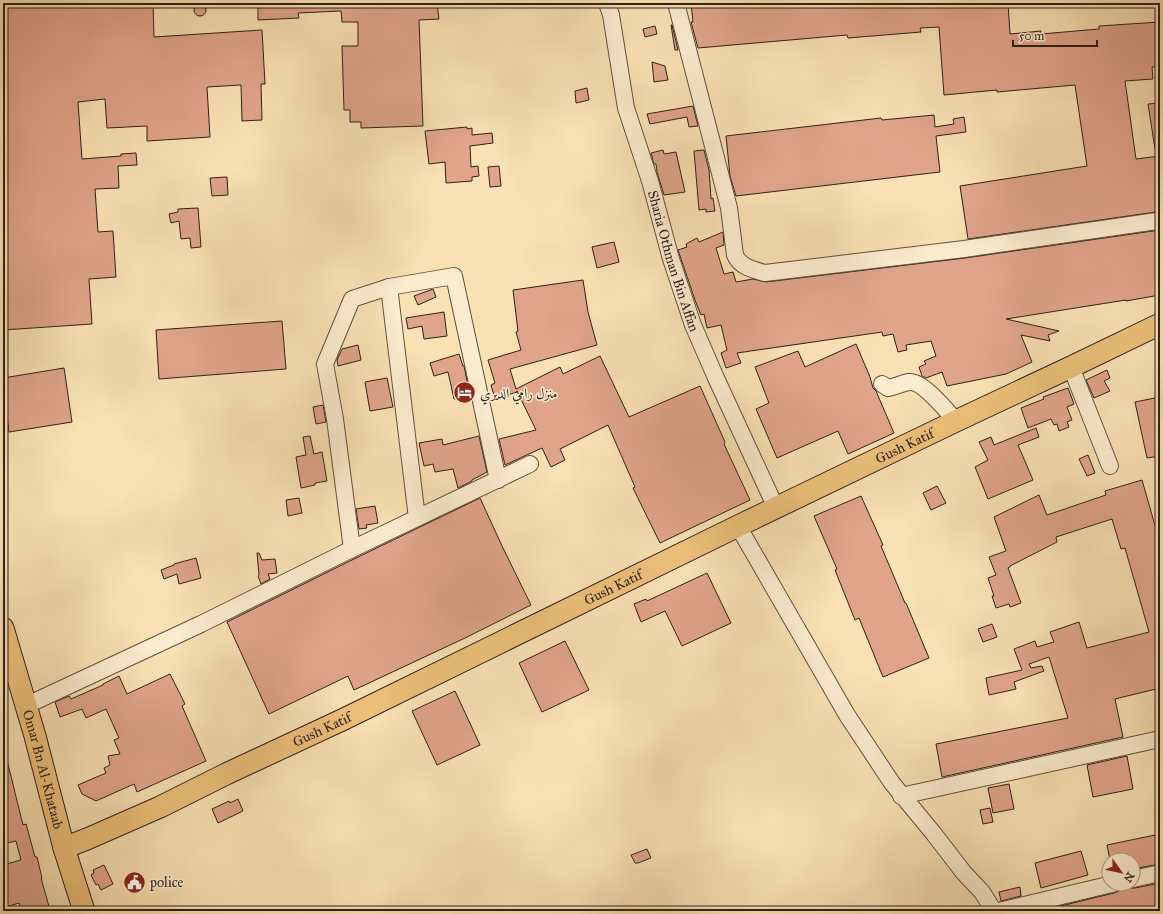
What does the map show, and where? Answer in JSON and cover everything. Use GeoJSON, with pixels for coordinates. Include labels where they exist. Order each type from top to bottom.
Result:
{"type":"FeatureCollection","features":[{"type":"Feature","properties":{"kind":"main road","name":"Gush Katif"},"geometry":{"type":"LineString","coordinates":[[64,848],[160,807],[226,774],[349,717],[738,526],[1160,324]]}},
{"type":"Feature","properties":{"kind":"main road","name":"Omar Bn Al-Khataab"},"geometry":{"type":"LineString","coordinates":[[3,628],[35,736],[64,848],[84,911]]}},
{"type":"Feature","properties":{"kind":"street","name":"Sharia Othman Bin Affan"},"geometry":{"type":"LineString","coordinates":[[607,3],[611,15],[626,108],[650,181],[670,259],[696,331],[716,378],[776,508]]}},
{"type":"Feature","properties":{"kind":"street"},"geometry":{"type":"LineString","coordinates":[[676,3],[729,208],[734,256],[736,260],[750,269],[765,273],[780,272],[964,249],[1157,221]]}},
{"type":"Feature","properties":{"kind":"street"},"geometry":{"type":"LineString","coordinates":[[352,549],[335,420],[325,364],[352,299],[389,287],[454,276],[498,480]]}},
{"type":"Feature","properties":{"kind":"street"},"geometry":{"type":"LineString","coordinates":[[389,287],[417,518]]}},
{"type":"Feature","properties":{"kind":"street"},"geometry":{"type":"LineString","coordinates":[[1071,367],[1110,466]]}},
{"type":"Feature","properties":{"kind":"street"},"geometry":{"type":"LineString","coordinates":[[882,384],[888,388],[910,381],[917,383],[935,397],[956,421]]}},
{"type":"Feature","properties":{"kind":"street"},"geometry":{"type":"LineString","coordinates":[[25,706],[201,624],[352,549],[530,464]]}},
{"type":"Feature","properties":{"kind":"street"},"geometry":{"type":"LineString","coordinates":[[738,526],[847,715],[892,783],[964,873],[982,892],[994,911]]}},
{"type":"Feature","properties":{"kind":"street"},"geometry":{"type":"LineString","coordinates":[[901,796],[1160,739]]}},
{"type":"Feature","properties":{"kind":"street"},"geometry":{"type":"LineString","coordinates":[[1141,877],[1160,872]]}},
{"type":"Feature","properties":{"kind":"street"},"geometry":{"type":"LineString","coordinates":[[999,911],[1101,887]]}},
{"type":"Feature","properties":{"kind":"building"},"geometry":{"type":"Polygon","coordinates":[[[14,3],[153,3],[154,37],[262,30],[265,84],[261,84],[262,120],[242,121],[241,85],[207,87],[210,137],[147,141],[147,126],[107,128],[105,99],[78,102],[82,159],[121,156],[121,154],[136,153],[137,165],[118,166],[119,188],[95,189],[98,232],[113,231],[116,277],[89,279],[92,324],[3,330],[3,5],[14,3]]]}},
{"type":"Feature","properties":{"kind":"building"},"geometry":{"type":"Polygon","coordinates":[[[258,3],[437,3],[439,19],[419,20],[423,126],[361,128],[361,122],[350,122],[350,110],[344,110],[342,46],[358,46],[358,22],[342,22],[341,11],[298,13],[299,18],[258,20],[258,3]]]}},
{"type":"Feature","properties":{"kind":"building"},"geometry":{"type":"Polygon","coordinates":[[[691,3],[1008,3],[1010,34],[1041,31],[1041,34],[1099,29],[1099,26],[1160,22],[1160,66],[1152,67],[1153,79],[1125,81],[1136,159],[1160,156],[1160,212],[968,239],[960,186],[1087,166],[1075,85],[944,95],[939,27],[920,28],[921,32],[848,38],[847,35],[698,48],[691,22],[693,22],[691,3]]]}},
{"type":"Feature","properties":{"kind":"building"},"geometry":{"type":"Polygon","coordinates":[[[198,4],[202,4],[206,10],[202,16],[198,16],[194,12],[194,8],[198,4]]]}},
{"type":"Feature","properties":{"kind":"building"},"geometry":{"type":"Polygon","coordinates":[[[672,25],[678,50],[675,50],[672,25]]]}},
{"type":"Feature","properties":{"kind":"building"},"geometry":{"type":"Polygon","coordinates":[[[655,26],[657,34],[645,37],[643,29],[655,26]]]}},
{"type":"Feature","properties":{"kind":"building"},"geometry":{"type":"Polygon","coordinates":[[[652,62],[665,66],[668,80],[654,82],[652,62]]]}},
{"type":"Feature","properties":{"kind":"building"},"geometry":{"type":"Polygon","coordinates":[[[587,88],[589,100],[576,103],[575,91],[587,88]]]}},
{"type":"Feature","properties":{"kind":"building"},"geometry":{"type":"Polygon","coordinates":[[[1160,103],[1160,148],[1155,149],[1148,104],[1160,103]]]}},
{"type":"Feature","properties":{"kind":"building"},"geometry":{"type":"Polygon","coordinates":[[[693,106],[698,126],[689,127],[687,117],[650,124],[647,114],[693,106]]]}},
{"type":"Feature","properties":{"kind":"building"},"geometry":{"type":"Polygon","coordinates":[[[934,115],[935,127],[954,124],[953,119],[964,117],[966,132],[936,136],[940,172],[736,196],[730,176],[726,136],[881,118],[882,120],[934,115]]]}},
{"type":"Feature","properties":{"kind":"building"},"geometry":{"type":"Polygon","coordinates":[[[467,127],[467,129],[472,128],[472,135],[492,133],[493,143],[470,146],[471,167],[478,166],[479,176],[472,177],[472,181],[446,183],[445,162],[429,164],[425,131],[467,127]]]}},
{"type":"Feature","properties":{"kind":"building"},"geometry":{"type":"Polygon","coordinates":[[[663,150],[664,154],[676,152],[685,192],[664,195],[656,164],[654,164],[651,153],[663,150]]]}},
{"type":"Feature","properties":{"kind":"building"},"geometry":{"type":"Polygon","coordinates":[[[704,150],[709,170],[711,199],[713,198],[715,211],[706,212],[706,209],[699,210],[694,151],[704,150]]]}},
{"type":"Feature","properties":{"kind":"building"},"geometry":{"type":"Polygon","coordinates":[[[499,166],[501,186],[490,187],[488,167],[499,166]]]}},
{"type":"Feature","properties":{"kind":"building"},"geometry":{"type":"Polygon","coordinates":[[[227,177],[228,195],[212,196],[210,178],[227,177]]]}},
{"type":"Feature","properties":{"kind":"building"},"geometry":{"type":"Polygon","coordinates":[[[198,208],[201,247],[191,248],[190,238],[181,239],[179,221],[171,223],[169,214],[178,212],[178,209],[198,208]]]}},
{"type":"Feature","properties":{"kind":"building"},"geometry":{"type":"Polygon","coordinates":[[[1160,230],[1160,295],[1006,319],[1059,331],[1048,335],[1050,341],[1021,335],[1032,362],[1006,374],[947,386],[942,372],[926,378],[922,376],[919,367],[926,364],[924,361],[936,356],[931,341],[906,345],[907,350],[898,352],[893,334],[883,336],[882,332],[737,353],[741,363],[726,368],[721,353],[727,350],[721,325],[707,328],[704,314],[701,315],[678,250],[687,247],[686,244],[697,238],[699,242],[723,232],[724,245],[716,248],[724,274],[733,272],[736,282],[753,279],[766,282],[965,258],[1160,230]]]}},
{"type":"Feature","properties":{"kind":"building"},"geometry":{"type":"Polygon","coordinates":[[[614,242],[619,262],[597,268],[592,247],[614,242]]]}},
{"type":"Feature","properties":{"kind":"building"},"geometry":{"type":"Polygon","coordinates":[[[583,280],[588,312],[597,345],[510,369],[516,389],[560,367],[563,374],[600,356],[629,417],[700,386],[725,442],[724,444],[750,500],[660,543],[633,488],[635,487],[608,425],[560,449],[565,460],[551,467],[542,448],[505,465],[499,439],[536,430],[517,391],[495,399],[491,385],[495,383],[488,360],[521,350],[516,332],[518,331],[513,290],[583,280]]]}},
{"type":"Feature","properties":{"kind":"building"},"geometry":{"type":"Polygon","coordinates":[[[433,289],[436,297],[418,305],[414,296],[433,289]]]}},
{"type":"Feature","properties":{"kind":"building"},"geometry":{"type":"Polygon","coordinates":[[[444,312],[447,336],[424,339],[422,326],[408,329],[406,318],[444,312]]]}},
{"type":"Feature","properties":{"kind":"building"},"geometry":{"type":"Polygon","coordinates":[[[282,321],[286,369],[159,379],[156,330],[282,321]]]}},
{"type":"Feature","properties":{"kind":"building"},"geometry":{"type":"Polygon","coordinates":[[[856,344],[873,388],[876,391],[894,433],[848,454],[838,431],[777,458],[756,409],[769,403],[755,367],[798,351],[805,367],[856,344]]]}},
{"type":"Feature","properties":{"kind":"building"},"geometry":{"type":"Polygon","coordinates":[[[358,345],[361,360],[338,366],[337,360],[342,349],[358,345]]]}},
{"type":"Feature","properties":{"kind":"building"},"geometry":{"type":"Polygon","coordinates":[[[459,354],[464,366],[468,386],[462,388],[464,397],[454,399],[448,372],[434,376],[430,363],[459,354]]]}},
{"type":"Feature","properties":{"kind":"building"},"geometry":{"type":"Polygon","coordinates":[[[64,368],[72,422],[9,432],[3,378],[64,368]]]}},
{"type":"Feature","properties":{"kind":"building"},"geometry":{"type":"Polygon","coordinates":[[[1107,370],[1110,378],[1104,381],[1110,391],[1094,398],[1086,380],[1107,370]]]}},
{"type":"Feature","properties":{"kind":"building"},"geometry":{"type":"Polygon","coordinates":[[[387,378],[393,407],[370,411],[365,382],[387,378]]]}},
{"type":"Feature","properties":{"kind":"building"},"geometry":{"type":"Polygon","coordinates":[[[1068,388],[1074,404],[1067,407],[1072,420],[1067,422],[1069,427],[1059,431],[1057,424],[1054,425],[1051,419],[1028,428],[1021,408],[1044,399],[1043,397],[1068,388]]]}},
{"type":"Feature","properties":{"kind":"building"},"geometry":{"type":"Polygon","coordinates":[[[1160,397],[1160,456],[1147,458],[1135,402],[1160,397]]]}},
{"type":"Feature","properties":{"kind":"building"},"geometry":{"type":"Polygon","coordinates":[[[323,405],[326,422],[316,424],[313,407],[323,405]]]}},
{"type":"Feature","properties":{"kind":"building"},"geometry":{"type":"Polygon","coordinates":[[[1036,428],[1039,437],[1018,445],[1033,480],[988,499],[975,467],[988,460],[979,442],[991,437],[994,445],[1036,428]]]}},
{"type":"Feature","properties":{"kind":"building"},"geometry":{"type":"Polygon","coordinates":[[[310,436],[314,454],[322,452],[327,481],[301,488],[296,457],[306,455],[303,437],[310,436]]]}},
{"type":"Feature","properties":{"kind":"building"},"geometry":{"type":"Polygon","coordinates":[[[479,436],[487,472],[472,481],[458,488],[453,469],[435,472],[433,464],[424,466],[419,443],[442,439],[443,445],[479,436]]]}},
{"type":"Feature","properties":{"kind":"building"},"geometry":{"type":"Polygon","coordinates":[[[1088,455],[1095,473],[1087,476],[1079,459],[1088,455]]]}},
{"type":"Feature","properties":{"kind":"building"},"geometry":{"type":"Polygon","coordinates":[[[1142,480],[1160,543],[1160,688],[1115,699],[1123,737],[942,777],[936,744],[1068,718],[1049,657],[1029,664],[1031,668],[1042,666],[1044,671],[1014,682],[1016,689],[989,695],[986,678],[1022,670],[1014,649],[1035,641],[1037,647],[1054,642],[1050,632],[1079,622],[1087,648],[1149,632],[1125,548],[1121,549],[1112,519],[1056,537],[1057,542],[1010,566],[1008,568],[1021,603],[1010,607],[1009,604],[996,608],[988,578],[996,575],[989,557],[1006,551],[994,517],[1039,495],[1047,515],[1106,495],[1105,491],[1142,480]]]}},
{"type":"Feature","properties":{"kind":"building"},"geometry":{"type":"Polygon","coordinates":[[[937,486],[946,503],[931,510],[923,493],[937,486]]]}},
{"type":"Feature","properties":{"kind":"building"},"geometry":{"type":"Polygon","coordinates":[[[861,496],[883,545],[881,546],[929,658],[883,677],[859,618],[855,620],[835,570],[837,569],[814,516],[861,496]]]}},
{"type":"Feature","properties":{"kind":"building"},"geometry":{"type":"Polygon","coordinates":[[[299,498],[302,513],[288,516],[286,500],[299,498]]]}},
{"type":"Feature","properties":{"kind":"building"},"geometry":{"type":"Polygon","coordinates":[[[480,498],[531,605],[354,690],[348,676],[269,714],[227,622],[480,498]]]}},
{"type":"Feature","properties":{"kind":"building"},"geometry":{"type":"Polygon","coordinates":[[[375,506],[378,523],[366,525],[367,528],[359,529],[356,509],[375,506]]]}},
{"type":"Feature","properties":{"kind":"building"},"geometry":{"type":"Polygon","coordinates":[[[257,553],[259,553],[262,560],[275,559],[277,573],[268,574],[270,579],[261,584],[258,576],[257,553]]]}},
{"type":"Feature","properties":{"kind":"building"},"geometry":{"type":"Polygon","coordinates":[[[196,558],[201,578],[179,584],[177,574],[164,579],[161,570],[174,564],[196,558]]]}},
{"type":"Feature","properties":{"kind":"building"},"geometry":{"type":"Polygon","coordinates":[[[707,573],[731,623],[682,646],[665,611],[641,622],[634,604],[646,599],[647,601],[707,573]]]}},
{"type":"Feature","properties":{"kind":"building"},"geometry":{"type":"Polygon","coordinates":[[[992,624],[997,637],[983,642],[978,629],[992,624]]]}},
{"type":"Feature","properties":{"kind":"building"},"geometry":{"type":"Polygon","coordinates":[[[565,641],[589,690],[542,712],[519,663],[565,641]]]}},
{"type":"Feature","properties":{"kind":"building"},"geometry":{"type":"Polygon","coordinates":[[[170,674],[185,704],[182,706],[206,761],[137,792],[134,784],[96,801],[82,794],[78,785],[106,773],[104,768],[110,765],[108,756],[120,754],[114,740],[119,738],[106,709],[86,718],[82,709],[60,717],[55,702],[69,696],[71,699],[103,685],[119,676],[127,694],[170,674]]]}},
{"type":"Feature","properties":{"kind":"building"},"geometry":{"type":"Polygon","coordinates":[[[455,691],[480,745],[437,765],[412,711],[455,691]]]}},
{"type":"Feature","properties":{"kind":"building"},"geometry":{"type":"Polygon","coordinates":[[[6,756],[23,825],[26,824],[35,857],[37,857],[50,910],[21,911],[19,903],[3,908],[3,865],[21,860],[16,841],[3,844],[3,757],[6,756]]]}},
{"type":"Feature","properties":{"kind":"building"},"geometry":{"type":"Polygon","coordinates":[[[1127,756],[1133,789],[1093,797],[1087,765],[1127,756]]]}},
{"type":"Feature","properties":{"kind":"building"},"geometry":{"type":"Polygon","coordinates":[[[1009,784],[1014,809],[993,813],[988,788],[1009,784]]]}},
{"type":"Feature","properties":{"kind":"building"},"geometry":{"type":"Polygon","coordinates":[[[238,799],[243,811],[218,823],[212,809],[229,801],[230,803],[238,799]]]}},
{"type":"Feature","properties":{"kind":"building"},"geometry":{"type":"Polygon","coordinates":[[[990,808],[993,822],[983,824],[980,810],[990,808]]]}},
{"type":"Feature","properties":{"kind":"building"},"geometry":{"type":"Polygon","coordinates":[[[1160,834],[1160,864],[1141,868],[1141,852],[1108,852],[1107,845],[1160,834]]]}},
{"type":"Feature","properties":{"kind":"building"},"geometry":{"type":"Polygon","coordinates":[[[647,849],[651,858],[635,863],[631,855],[647,849]]]}},
{"type":"Feature","properties":{"kind":"building"},"geometry":{"type":"Polygon","coordinates":[[[1081,851],[1088,875],[1041,888],[1035,863],[1081,851]]]}},
{"type":"Feature","properties":{"kind":"building"},"geometry":{"type":"Polygon","coordinates":[[[104,865],[113,884],[101,890],[98,884],[96,885],[91,875],[94,873],[93,870],[104,865]]]}},
{"type":"Feature","properties":{"kind":"building"},"geometry":{"type":"Polygon","coordinates":[[[1160,883],[1160,911],[1040,911],[1116,892],[1141,892],[1141,887],[1160,883]]]}},
{"type":"Feature","properties":{"kind":"building"},"geometry":{"type":"Polygon","coordinates":[[[1020,887],[1021,896],[1001,901],[999,892],[1020,887]]]}},
{"type":"Feature","properties":{"kind":"place","name":"منزل رامي الديري"},"geometry":{"type":"Point","coordinates":[464,393]}},
{"type":"Feature","properties":{"kind":"place","name":"police"},"geometry":{"type":"Point","coordinates":[134,882]}}]}
